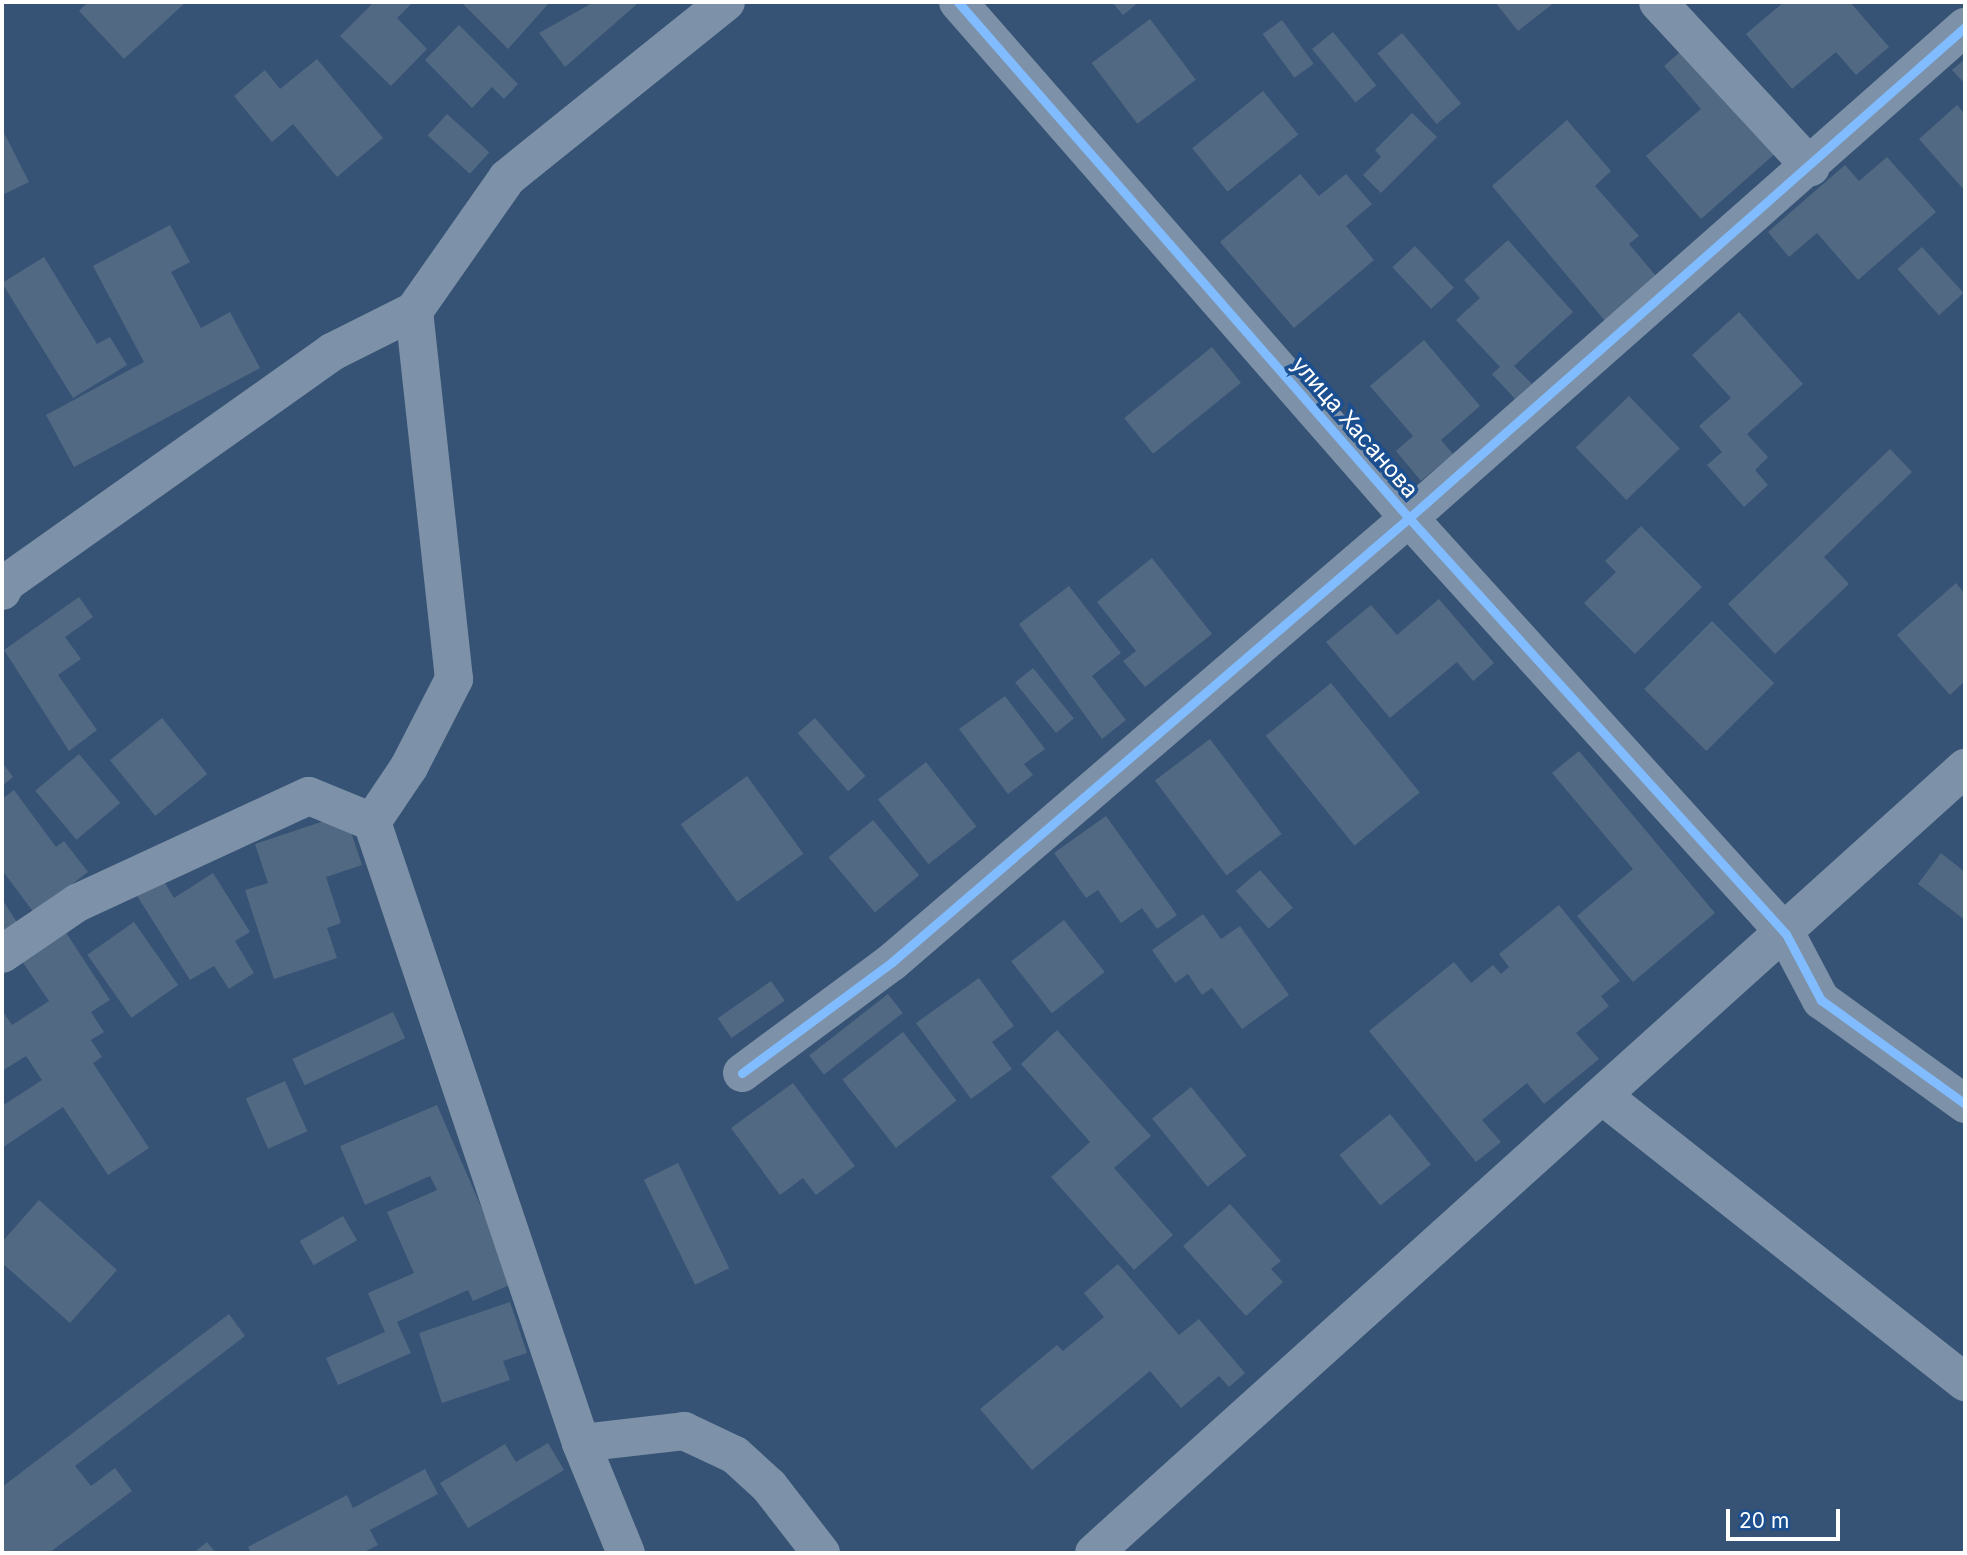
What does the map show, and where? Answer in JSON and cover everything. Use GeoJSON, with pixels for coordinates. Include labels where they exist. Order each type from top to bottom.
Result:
{"type":"FeatureCollection","features":[{"type":"Feature","properties":{"kind":"street"},"geometry":{"type":"LineString","coordinates":[[3,584],[332,352],[414,311],[507,178],[726,2]]}},
{"type":"Feature","properties":{"kind":"street","name":"улица Хасанова"},"geometry":{"type":"LineString","coordinates":[[958,2],[1409,519],[1786,934],[1821,1000],[1965,1104]]}},
{"type":"Feature","properties":{"kind":"street"},"geometry":{"type":"LineString","coordinates":[[1658,2],[1811,167]]}},
{"type":"Feature","properties":{"kind":"street"},"geometry":{"type":"LineString","coordinates":[[742,1073],[891,962],[1409,519],[1811,167],[1965,27]]}},
{"type":"Feature","properties":{"kind":"street"},"geometry":{"type":"LineString","coordinates":[[372,822],[409,767],[454,679],[414,311]]}},
{"type":"Feature","properties":{"kind":"street"},"geometry":{"type":"LineString","coordinates":[[1094,1553],[1786,934],[1965,768]]}},
{"type":"Feature","properties":{"kind":"street"},"geometry":{"type":"LineString","coordinates":[[2,954],[77,903],[309,796],[372,822],[581,1443],[626,1553]]}},
{"type":"Feature","properties":{"kind":"street"},"geometry":{"type":"LineString","coordinates":[[1604,1097],[1965,1382]]}},
{"type":"Feature","properties":{"kind":"street"},"geometry":{"type":"LineString","coordinates":[[581,1443],[684,1431],[735,1455],[769,1486],[821,1553]]}},
{"type":"Feature","properties":{"kind":"building"},"geometry":{"type":"Polygon","coordinates":[[[88,2],[186,2],[124,59],[79,11],[88,2]]]}},
{"type":"Feature","properties":{"kind":"building"},"geometry":{"type":"Polygon","coordinates":[[[374,2],[413,2],[397,18],[427,49],[391,86],[340,36],[374,2]]]}},
{"type":"Feature","properties":{"kind":"building"},"geometry":{"type":"Polygon","coordinates":[[[461,2],[550,2],[508,49],[461,2]]]}},
{"type":"Feature","properties":{"kind":"building"},"geometry":{"type":"Polygon","coordinates":[[[594,2],[637,4],[565,67],[539,33],[594,2]]]}},
{"type":"Feature","properties":{"kind":"building"},"geometry":{"type":"Polygon","coordinates":[[[1112,2],[1139,2],[1123,15],[1112,2]]]}},
{"type":"Feature","properties":{"kind":"building"},"geometry":{"type":"Polygon","coordinates":[[[1495,2],[1555,2],[1518,31],[1495,2]]]}},
{"type":"Feature","properties":{"kind":"building"},"geometry":{"type":"Polygon","coordinates":[[[1784,2],[1850,2],[1889,47],[1856,75],[1836,52],[1792,89],[1746,34],[1784,2]]]}},
{"type":"Feature","properties":{"kind":"building"},"geometry":{"type":"Polygon","coordinates":[[[1150,19],[1196,80],[1137,124],[1092,63],[1150,19]]]}},
{"type":"Feature","properties":{"kind":"building"},"geometry":{"type":"Polygon","coordinates":[[[1282,20],[1314,64],[1294,78],[1263,34],[1282,20]]]}},
{"type":"Feature","properties":{"kind":"building"},"geometry":{"type":"Polygon","coordinates":[[[459,25],[518,84],[504,99],[492,87],[472,108],[425,60],[459,25]]]}},
{"type":"Feature","properties":{"kind":"building"},"geometry":{"type":"Polygon","coordinates":[[[1333,32],[1376,86],[1355,103],[1312,49],[1333,32]]]}},
{"type":"Feature","properties":{"kind":"building"},"geometry":{"type":"Polygon","coordinates":[[[1402,33],[1461,103],[1437,124],[1377,54],[1402,33]]]}},
{"type":"Feature","properties":{"kind":"building"},"geometry":{"type":"Polygon","coordinates":[[[1687,46],[1778,151],[1701,219],[1646,156],[1701,109],[1664,66],[1687,46]]]}},
{"type":"Feature","properties":{"kind":"building"},"geometry":{"type":"Polygon","coordinates":[[[317,59],[383,138],[337,177],[293,124],[272,142],[234,96],[265,70],[280,89],[317,59]]]}},
{"type":"Feature","properties":{"kind":"building"},"geometry":{"type":"Polygon","coordinates":[[[1965,59],[1965,84],[1952,70],[1965,59]]]}},
{"type":"Feature","properties":{"kind":"building"},"geometry":{"type":"Polygon","coordinates":[[[1263,91],[1298,135],[1228,192],[1192,148],[1263,91]]]}},
{"type":"Feature","properties":{"kind":"building"},"geometry":{"type":"Polygon","coordinates":[[[1957,105],[1965,114],[1965,191],[1919,139],[1957,105]]]}},
{"type":"Feature","properties":{"kind":"building"},"geometry":{"type":"Polygon","coordinates":[[[1412,113],[1437,137],[1381,193],[1363,175],[1381,157],[1375,150],[1412,113]]]}},
{"type":"Feature","properties":{"kind":"building"},"geometry":{"type":"Polygon","coordinates":[[[447,114],[489,152],[470,174],[428,136],[447,114]]]}},
{"type":"Feature","properties":{"kind":"building"},"geometry":{"type":"Polygon","coordinates":[[[1567,120],[1611,171],[1595,186],[1639,236],[1629,244],[1656,276],[1605,321],[1492,186],[1567,120]]]}},
{"type":"Feature","properties":{"kind":"building"},"geometry":{"type":"Polygon","coordinates":[[[2,129],[29,182],[2,195],[2,129]]]}},
{"type":"Feature","properties":{"kind":"building"},"geometry":{"type":"Polygon","coordinates":[[[1887,157],[1936,212],[1858,280],[1817,233],[1789,257],[1768,232],[1845,165],[1859,181],[1887,157]]]}},
{"type":"Feature","properties":{"kind":"building"},"geometry":{"type":"Polygon","coordinates":[[[1300,174],[1319,196],[1346,174],[1372,204],[1346,226],[1374,260],[1294,328],[1220,242],[1300,174]]]}},
{"type":"Feature","properties":{"kind":"building"},"geometry":{"type":"Polygon","coordinates":[[[170,225],[190,262],[171,272],[201,328],[230,312],[260,368],[74,467],[46,415],[144,362],[93,266],[170,225]]]}},
{"type":"Feature","properties":{"kind":"building"},"geometry":{"type":"Polygon","coordinates":[[[1508,240],[1573,312],[1514,366],[1532,384],[1515,399],[1492,374],[1500,367],[1456,320],[1480,298],[1464,280],[1508,240]]]}},
{"type":"Feature","properties":{"kind":"building"},"geometry":{"type":"Polygon","coordinates":[[[1415,246],[1454,288],[1431,309],[1392,267],[1415,246]]]}},
{"type":"Feature","properties":{"kind":"building"},"geometry":{"type":"Polygon","coordinates":[[[1922,247],[1963,293],[1939,315],[1897,269],[1922,247]]]}},
{"type":"Feature","properties":{"kind":"building"},"geometry":{"type":"Polygon","coordinates":[[[44,257],[97,344],[110,337],[127,365],[73,398],[2,283],[44,257]]]}},
{"type":"Feature","properties":{"kind":"building"},"geometry":{"type":"Polygon","coordinates":[[[1739,312],[1803,384],[1747,434],[1768,457],[1755,470],[1768,485],[1744,507],[1707,465],[1722,452],[1699,426],[1731,398],[1692,355],[1739,312]]]}},
{"type":"Feature","properties":{"kind":"building"},"geometry":{"type":"Polygon","coordinates":[[[1424,340],[1480,406],[1441,440],[1453,454],[1421,481],[1396,451],[1413,436],[1370,386],[1424,340]]]}},
{"type":"Feature","properties":{"kind":"building"},"geometry":{"type":"Polygon","coordinates":[[[1212,347],[1241,383],[1153,454],[1124,418],[1212,347]]]}},
{"type":"Feature","properties":{"kind":"building"},"geometry":{"type":"Polygon","coordinates":[[[1629,396],[1680,449],[1626,500],[1576,447],[1629,396]]]}},
{"type":"Feature","properties":{"kind":"building"},"geometry":{"type":"Polygon","coordinates":[[[1890,449],[1912,472],[1824,557],[1849,584],[1775,654],[1728,604],[1890,449]]]}},
{"type":"Feature","properties":{"kind":"building"},"geometry":{"type":"Polygon","coordinates":[[[1641,526],[1702,587],[1635,654],[1584,603],[1616,572],[1605,561],[1641,526]]]}},
{"type":"Feature","properties":{"kind":"building"},"geometry":{"type":"Polygon","coordinates":[[[1152,558],[1212,634],[1145,687],[1123,661],[1136,651],[1097,602],[1152,558]]]}},
{"type":"Feature","properties":{"kind":"building"},"geometry":{"type":"Polygon","coordinates":[[[1956,583],[1965,594],[1965,681],[1950,695],[1897,635],[1956,583]]]}},
{"type":"Feature","properties":{"kind":"building"},"geometry":{"type":"Polygon","coordinates":[[[1069,586],[1121,653],[1092,676],[1126,720],[1102,739],[1019,624],[1069,586]]]}},
{"type":"Feature","properties":{"kind":"building"},"geometry":{"type":"Polygon","coordinates":[[[79,597],[93,617],[65,637],[81,659],[58,675],[97,730],[69,751],[4,650],[79,597]]]}},
{"type":"Feature","properties":{"kind":"building"},"geometry":{"type":"Polygon","coordinates":[[[1439,599],[1494,663],[1473,681],[1457,662],[1390,718],[1326,642],[1371,605],[1397,635],[1439,599]]]}},
{"type":"Feature","properties":{"kind":"building"},"geometry":{"type":"Polygon","coordinates":[[[1712,621],[1774,683],[1706,751],[1644,689],[1712,621]]]}},
{"type":"Feature","properties":{"kind":"building"},"geometry":{"type":"Polygon","coordinates":[[[1033,668],[1074,719],[1056,733],[1015,682],[1033,668]]]}},
{"type":"Feature","properties":{"kind":"building"},"geometry":{"type":"Polygon","coordinates":[[[1331,683],[1420,793],[1354,845],[1266,736],[1331,683]]]}},
{"type":"Feature","properties":{"kind":"building"},"geometry":{"type":"Polygon","coordinates":[[[1005,696],[1045,749],[1024,764],[1033,775],[1008,794],[959,729],[1005,696]]]}},
{"type":"Feature","properties":{"kind":"building"},"geometry":{"type":"Polygon","coordinates":[[[162,718],[207,774],[155,816],[110,760],[162,718]]]}},
{"type":"Feature","properties":{"kind":"building"},"geometry":{"type":"Polygon","coordinates":[[[815,718],[866,776],[848,791],[798,733],[815,718]]]}},
{"type":"Feature","properties":{"kind":"building"},"geometry":{"type":"Polygon","coordinates":[[[1210,739],[1282,834],[1227,876],[1155,781],[1210,739]]]}},
{"type":"Feature","properties":{"kind":"building"},"geometry":{"type":"Polygon","coordinates":[[[1579,751],[1715,913],[1633,982],[1577,916],[1633,869],[1552,773],[1579,751]]]}},
{"type":"Feature","properties":{"kind":"building"},"geometry":{"type":"Polygon","coordinates":[[[79,754],[120,803],[76,840],[35,791],[79,754]]]}},
{"type":"Feature","properties":{"kind":"building"},"geometry":{"type":"Polygon","coordinates":[[[2,762],[13,777],[2,786],[2,762]]]}},
{"type":"Feature","properties":{"kind":"building"},"geometry":{"type":"Polygon","coordinates":[[[926,762],[976,827],[928,864],[878,800],[926,762]]]}},
{"type":"Feature","properties":{"kind":"building"},"geometry":{"type":"Polygon","coordinates":[[[747,776],[803,854],[737,902],[681,824],[747,776]]]}},
{"type":"Feature","properties":{"kind":"building"},"geometry":{"type":"Polygon","coordinates":[[[14,790],[56,847],[64,841],[88,872],[34,913],[2,870],[2,799],[14,790]]]}},
{"type":"Feature","properties":{"kind":"building"},"geometry":{"type":"Polygon","coordinates":[[[345,814],[362,865],[326,877],[341,923],[327,928],[337,958],[274,979],[245,890],[268,883],[255,844],[345,814]]]}},
{"type":"Feature","properties":{"kind":"building"},"geometry":{"type":"Polygon","coordinates":[[[1106,816],[1177,915],[1157,929],[1142,908],[1121,923],[1098,890],[1086,898],[1054,853],[1106,816]]]}},
{"type":"Feature","properties":{"kind":"building"},"geometry":{"type":"Polygon","coordinates":[[[873,820],[919,875],[875,912],[829,857],[873,820]]]}},
{"type":"Feature","properties":{"kind":"building"},"geometry":{"type":"Polygon","coordinates":[[[1941,853],[1965,872],[1965,920],[1918,884],[1941,853]]]}},
{"type":"Feature","properties":{"kind":"building"},"geometry":{"type":"Polygon","coordinates":[[[1260,870],[1293,908],[1269,929],[1236,891],[1260,870]]]}},
{"type":"Feature","properties":{"kind":"building"},"geometry":{"type":"Polygon","coordinates":[[[213,873],[250,932],[235,941],[254,973],[229,989],[214,966],[190,980],[136,894],[162,878],[174,898],[213,873]]]}},
{"type":"Feature","properties":{"kind":"building"},"geometry":{"type":"Polygon","coordinates":[[[2,899],[18,924],[2,935],[2,899]]]}},
{"type":"Feature","properties":{"kind":"building"},"geometry":{"type":"Polygon","coordinates":[[[1559,905],[1620,981],[1601,996],[1609,1006],[1576,1033],[1599,1059],[1544,1104],[1527,1083],[1482,1120],[1501,1142],[1476,1162],[1369,1031],[1454,962],[1471,983],[1493,965],[1501,974],[1509,967],[1499,954],[1559,905]]]}},
{"type":"Feature","properties":{"kind":"building"},"geometry":{"type":"Polygon","coordinates":[[[1203,914],[1221,939],[1240,926],[1289,995],[1242,1029],[1212,988],[1202,995],[1188,974],[1175,983],[1152,950],[1203,914]]]}},
{"type":"Feature","properties":{"kind":"building"},"geometry":{"type":"Polygon","coordinates":[[[1064,920],[1105,972],[1052,1013],[1011,961],[1064,920]]]}},
{"type":"Feature","properties":{"kind":"building"},"geometry":{"type":"Polygon","coordinates":[[[134,922],[178,985],[131,1018],[87,955],[134,922]]]}},
{"type":"Feature","properties":{"kind":"building"},"geometry":{"type":"Polygon","coordinates":[[[63,928],[110,1000],[91,1012],[104,1032],[91,1040],[102,1057],[93,1063],[149,1148],[108,1175],[63,1107],[2,1148],[2,1106],[42,1080],[26,1056],[2,1071],[2,1010],[12,1025],[49,1001],[19,957],[63,928]]]}},
{"type":"Feature","properties":{"kind":"building"},"geometry":{"type":"Polygon","coordinates":[[[979,978],[1014,1026],[992,1042],[1012,1069],[971,1099],[916,1023],[979,978]]]}},
{"type":"Feature","properties":{"kind":"building"},"geometry":{"type":"Polygon","coordinates":[[[771,981],[785,1001],[732,1038],[718,1018],[771,981]]]}},
{"type":"Feature","properties":{"kind":"building"},"geometry":{"type":"Polygon","coordinates":[[[888,994],[903,1013],[824,1074],[809,1056],[888,994]]]}},
{"type":"Feature","properties":{"kind":"building"},"geometry":{"type":"Polygon","coordinates":[[[393,1012],[405,1038],[305,1085],[292,1059],[393,1012]]]}},
{"type":"Feature","properties":{"kind":"building"},"geometry":{"type":"Polygon","coordinates":[[[1057,1030],[1151,1136],[1114,1168],[1173,1235],[1134,1270],[1051,1177],[1090,1142],[1021,1064],[1057,1030]]]}},
{"type":"Feature","properties":{"kind":"building"},"geometry":{"type":"Polygon","coordinates":[[[903,1032],[957,1101],[896,1148],[842,1079],[903,1032]]]}},
{"type":"Feature","properties":{"kind":"building"},"geometry":{"type":"Polygon","coordinates":[[[285,1081],[307,1131],[268,1149],[246,1098],[285,1081]]]}},
{"type":"Feature","properties":{"kind":"building"},"geometry":{"type":"Polygon","coordinates":[[[793,1083],[855,1166],[816,1195],[803,1178],[780,1195],[731,1128],[793,1083]]]}},
{"type":"Feature","properties":{"kind":"building"},"geometry":{"type":"Polygon","coordinates":[[[1191,1087],[1246,1155],[1208,1187],[1152,1118],[1191,1087]]]}},
{"type":"Feature","properties":{"kind":"building"},"geometry":{"type":"Polygon","coordinates":[[[437,1105],[514,1283],[473,1301],[468,1290],[397,1322],[411,1353],[338,1385],[326,1358],[385,1332],[368,1293],[414,1273],[387,1212],[437,1190],[430,1176],[365,1205],[340,1146],[437,1105]]]}},
{"type":"Feature","properties":{"kind":"building"},"geometry":{"type":"Polygon","coordinates":[[[1390,1114],[1431,1165],[1380,1205],[1339,1155],[1390,1114]]]}},
{"type":"Feature","properties":{"kind":"building"},"geometry":{"type":"Polygon","coordinates":[[[678,1163],[729,1268],[695,1285],[644,1180],[678,1163]]]}},
{"type":"Feature","properties":{"kind":"building"},"geometry":{"type":"Polygon","coordinates":[[[39,1200],[117,1270],[70,1323],[2,1263],[2,1242],[39,1200]]]}},
{"type":"Feature","properties":{"kind":"building"},"geometry":{"type":"Polygon","coordinates":[[[1230,1204],[1281,1261],[1271,1269],[1283,1282],[1246,1316],[1183,1246],[1230,1204]]]}},
{"type":"Feature","properties":{"kind":"building"},"geometry":{"type":"Polygon","coordinates":[[[343,1216],[357,1240],[314,1265],[300,1241],[343,1216]]]}},
{"type":"Feature","properties":{"kind":"building"},"geometry":{"type":"Polygon","coordinates":[[[1118,1264],[1179,1335],[1199,1319],[1245,1373],[1229,1387],[1219,1376],[1181,1408],[1150,1371],[1032,1470],[980,1409],[1057,1345],[1063,1351],[1104,1317],[1084,1293],[1118,1264]]]}},
{"type":"Feature","properties":{"kind":"building"},"geometry":{"type":"Polygon","coordinates":[[[510,1302],[527,1353],[503,1361],[510,1380],[442,1403],[419,1333],[510,1302]]]}},
{"type":"Feature","properties":{"kind":"building"},"geometry":{"type":"Polygon","coordinates":[[[229,1314],[245,1336],[75,1466],[91,1486],[115,1468],[132,1491],[49,1553],[2,1553],[2,1487],[229,1314]]]}},
{"type":"Feature","properties":{"kind":"building"},"geometry":{"type":"Polygon","coordinates":[[[548,1443],[564,1470],[468,1528],[440,1483],[505,1444],[516,1462],[548,1443]]]}},
{"type":"Feature","properties":{"kind":"building"},"geometry":{"type":"Polygon","coordinates":[[[425,1469],[438,1494],[370,1530],[378,1545],[362,1553],[251,1553],[248,1547],[347,1495],[353,1508],[425,1469]]]}},
{"type":"Feature","properties":{"kind":"building"},"geometry":{"type":"Polygon","coordinates":[[[207,1542],[216,1553],[193,1553],[207,1542]]]}},
{"type":"Feature","properties":{"kind":"cycle path"},"geometry":{"type":"LineString","coordinates":[[958,2],[1409,518],[1786,934],[1821,1000],[1965,1104]]}},
{"type":"Feature","properties":{"kind":"cycle path"},"geometry":{"type":"LineString","coordinates":[[742,1073],[892,962],[1409,518],[1965,27]]}}]}
